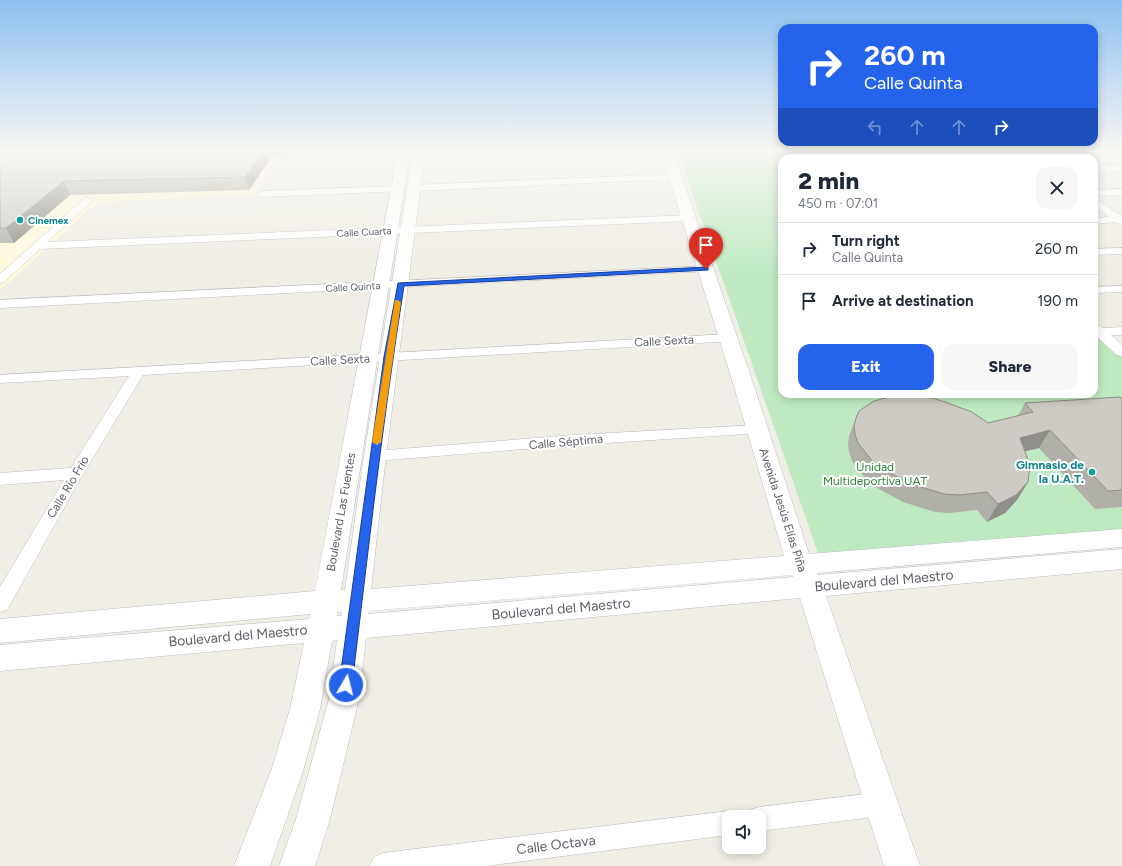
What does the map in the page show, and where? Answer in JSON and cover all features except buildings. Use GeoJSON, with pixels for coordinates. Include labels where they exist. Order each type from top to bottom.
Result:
{"type":"FeatureCollection","features":[{"type":"Feature","properties":{"kind":"street"},"geometry":{"type":"LineString","coordinates":[[262,194],[300,192]]}},
{"type":"Feature","properties":{"kind":"street","name":"Boulevard Las Fuentes"},"geometry":{"type":"LineString","coordinates":[[252,866],[300,730],[305,709],[323,615],[380,286],[399,231],[405,192]]}},
{"type":"Feature","properties":{"kind":"street","name":"Avenida Jesús Elías Piña"},"geometry":{"type":"LineString","coordinates":[[680,192],[690,218],[757,430],[902,866]]}},
{"type":"Feature","properties":{"kind":"street"},"geometry":{"type":"LineString","coordinates":[[1098,193],[1110,192]]}},
{"type":"Feature","properties":{"kind":"street"},"geometry":{"type":"LineString","coordinates":[[0,280],[88,200]]}},
{"type":"Feature","properties":{"kind":"street"},"geometry":{"type":"LineString","coordinates":[[1098,204],[1121,220]]}},
{"type":"Feature","properties":{"kind":"street","name":"Calle Cuarta"},"geometry":{"type":"LineString","coordinates":[[38,246],[690,218]]}},
{"type":"Feature","properties":{"kind":"street"},"geometry":{"type":"LineString","coordinates":[[1098,221],[1121,220]]}},
{"type":"Feature","properties":{"kind":"street","name":"Boulevard Las Fuentes"},"geometry":{"type":"LineString","coordinates":[[297,866],[313,818],[344,699],[388,357],[400,284],[399,231]]}},
{"type":"Feature","properties":{"kind":"street"},"geometry":{"type":"LineString","coordinates":[[1098,252],[1122,251]]}},
{"type":"Feature","properties":{"kind":"street","name":"Calle Quinta"},"geometry":{"type":"LineString","coordinates":[[0,304],[706,269]]}},
{"type":"Feature","properties":{"kind":"street"},"geometry":{"type":"LineString","coordinates":[[1098,290],[1122,289]]}},
{"type":"Feature","properties":{"kind":"street"},"geometry":{"type":"LineString","coordinates":[[1098,329],[1122,330]]}},
{"type":"Feature","properties":{"kind":"street"},"geometry":{"type":"LineString","coordinates":[[1098,330],[1122,352]]}},
{"type":"Feature","properties":{"kind":"street","name":"Calle Sexta"},"geometry":{"type":"LineString","coordinates":[[0,379],[729,338]]}},
{"type":"Feature","properties":{"kind":"street","name":"Calle Río Frío"},"geometry":{"type":"LineString","coordinates":[[0,604],[76,473],[138,372]]}},
{"type":"Feature","properties":{"kind":"street","name":"Calle Séptima"},"geometry":{"type":"LineString","coordinates":[[375,456],[574,440],[757,430]]}},
{"type":"Feature","properties":{"kind":"street"},"geometry":{"type":"LineString","coordinates":[[0,479],[76,473]]}},
{"type":"Feature","properties":{"kind":"street","name":"Boulevard del Maestro"},"geometry":{"type":"LineString","coordinates":[[805,576],[1122,538]]}},
{"type":"Feature","properties":{"kind":"street","name":"Boulevard del Maestro"},"geometry":{"type":"LineString","coordinates":[[0,631],[355,614],[805,576],[1122,559]]}},
{"type":"Feature","properties":{"kind":"street","name":"Boulevard del Maestro"},"geometry":{"type":"LineString","coordinates":[[0,658],[323,615]]}},
{"type":"Feature","properties":{"kind":"street"},"geometry":{"type":"LineString","coordinates":[[766,819],[882,804]]}},
{"type":"Feature","properties":{"kind":"street","name":"Calle Octava"},"geometry":{"type":"LineString","coordinates":[[383,866],[722,824]]}},
{"type":"Feature","properties":{"kind":"shaded area"},"geometry":{"type":"Polygon","coordinates":[[[0,192],[257,192],[255,195],[98,202],[0,290],[0,192]]]}},
{"type":"Feature","properties":{"kind":"green space","name":"Unidad Multideportiva UAT"},"geometry":{"type":"Polygon","coordinates":[[[692,192],[778,192],[778,398],[1098,398],[1098,332],[1122,353],[1122,533],[820,559],[692,192]]]}},
{"type":"Feature","properties":{"kind":"slow traffic"},"geometry":{"type":"LineString","coordinates":[[377,442],[397,302]]}},
{"type":"Feature","properties":{"kind":"place","name":"Cinemex"},"geometry":{"type":"Point","coordinates":[20,220]}},
{"type":"Feature","properties":{"kind":"place","name":"Gimnasio de la U.A.T."},"geometry":{"type":"Point","coordinates":[1092,472]}},
{"type":"Feature","properties":{"kind":"route"},"geometry":{"type":"LineString","coordinates":[[346,685],[388,357],[400,284],[706,269]]}}]}
